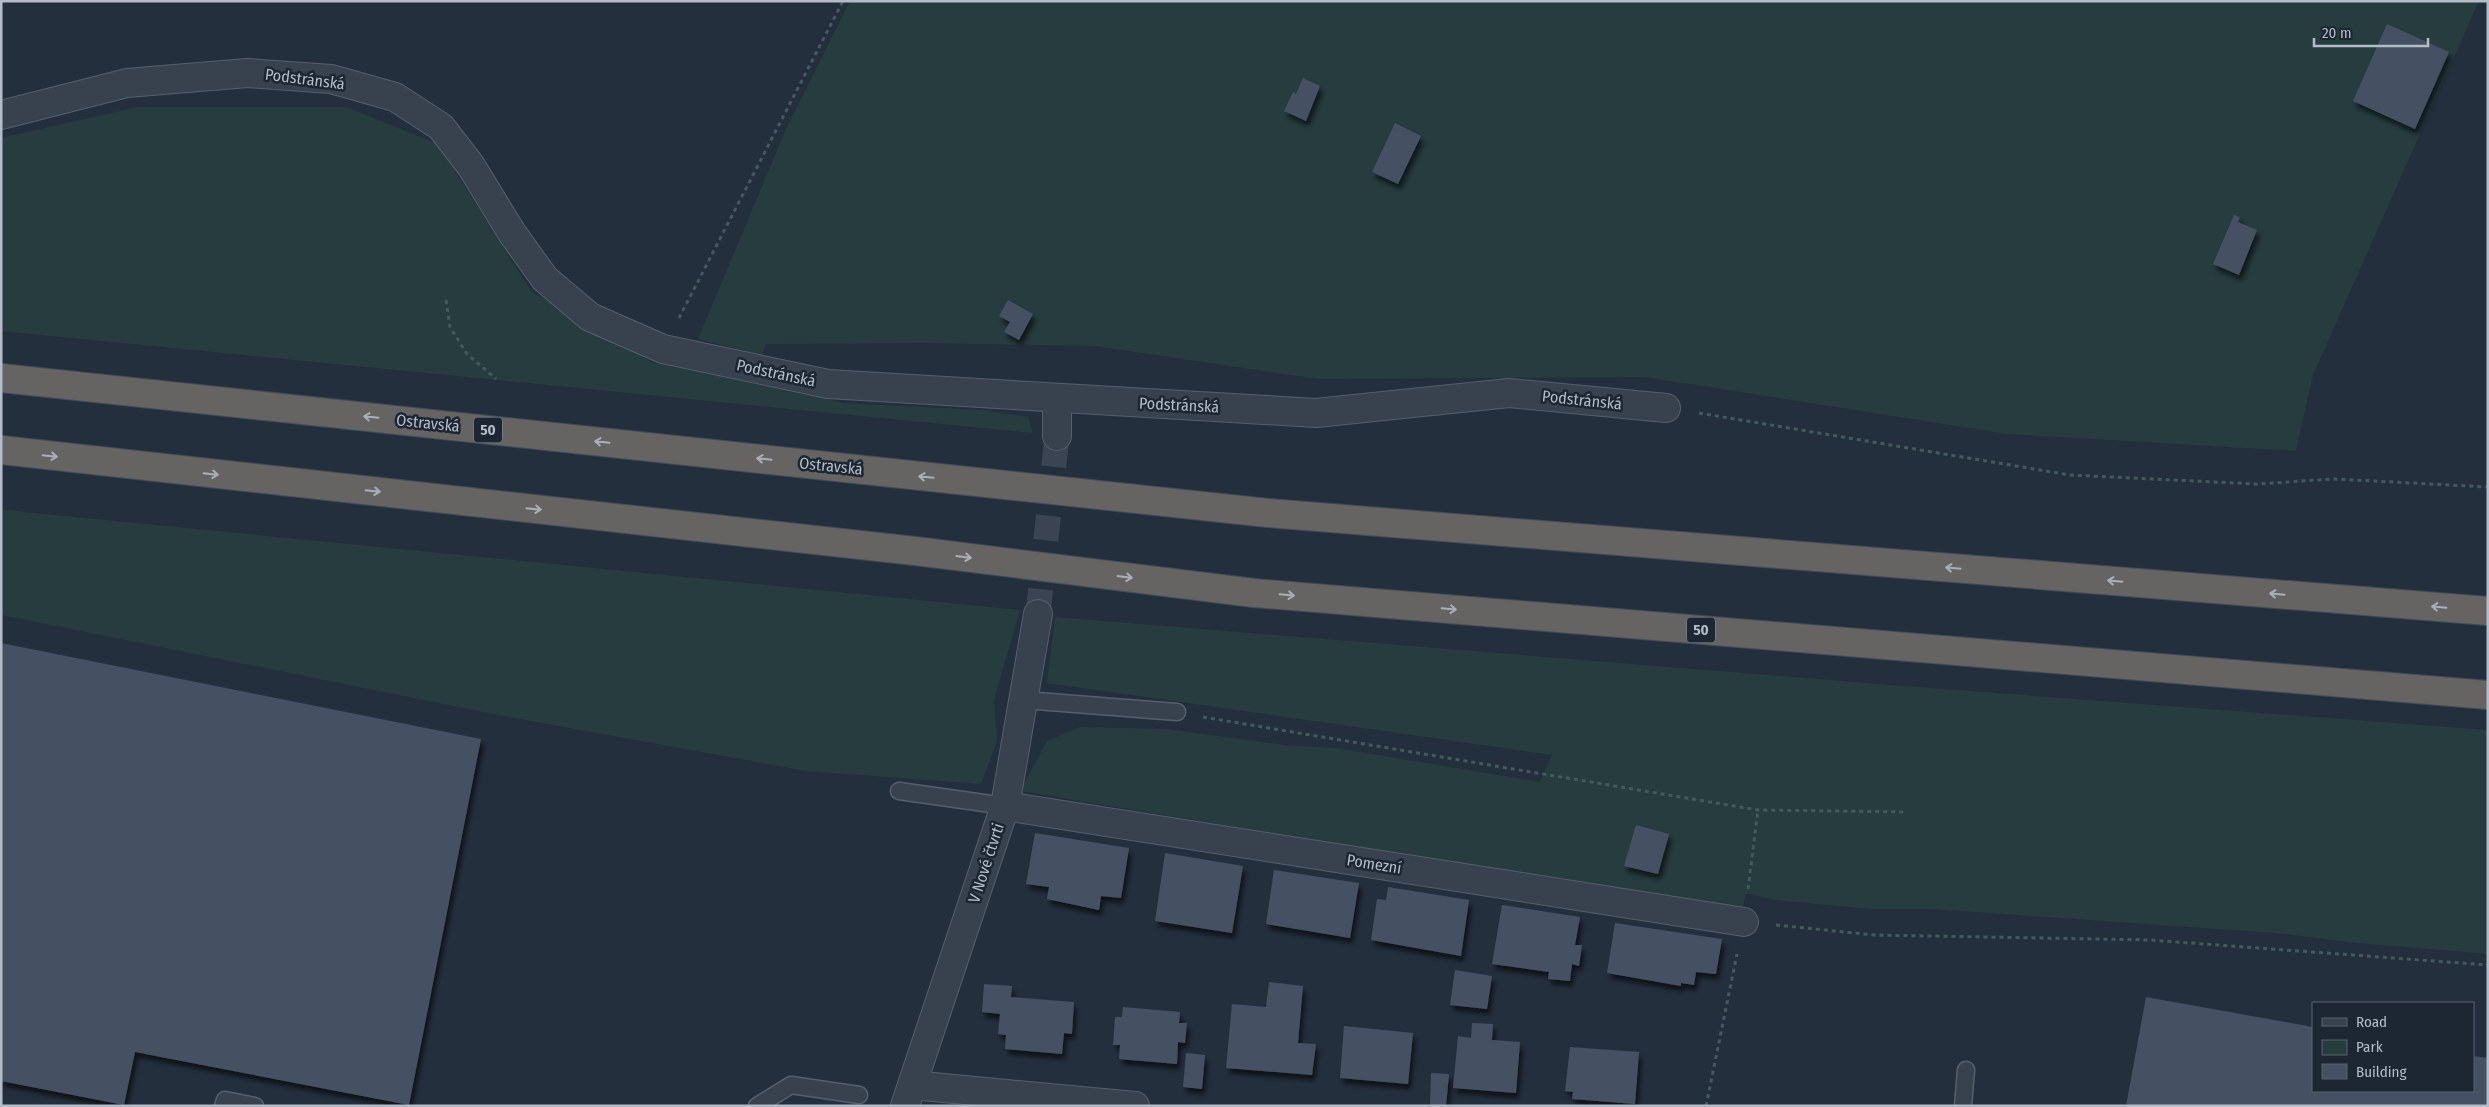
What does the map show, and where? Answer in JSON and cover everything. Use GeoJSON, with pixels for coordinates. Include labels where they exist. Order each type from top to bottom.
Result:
{"type":"FeatureCollection","features":[{"type":"Feature","properties":{"kind":"highway","name":"Ostravská"},"geometry":{"type":"LineString","coordinates":[[1,378],[1268,513],[2488,611]]}},
{"type":"Feature","properties":{"kind":"highway","name":"50"},"geometry":{"type":"LineString","coordinates":[[1,450],[916,552],[1254,593],[2488,695]]}},
{"type":"Feature","properties":{"kind":"street","name":"Podstránská"},"geometry":{"type":"LineString","coordinates":[[1,116],[127,83],[247,73],[331,79],[395,98],[442,127],[471,166],[512,233],[545,279],[590,317],[663,349],[828,384],[1316,413],[1509,392],[1666,408]]}},
{"type":"Feature","properties":{"kind":"street"},"geometry":{"type":"LineString","coordinates":[[1057,398],[1057,436]]}},
{"type":"Feature","properties":{"kind":"street","name":"V Nové čtvrti"},"geometry":{"type":"LineString","coordinates":[[909,1096],[1005,806],[1038,614]]}},
{"type":"Feature","properties":{"kind":"street","name":"Pomezní"},"geometry":{"type":"LineString","coordinates":[[1005,806],[1744,922]]}},
{"type":"Feature","properties":{"kind":"street"},"geometry":{"type":"LineString","coordinates":[[909,1096],[1135,1106]]}},
{"type":"Feature","properties":{"kind":"lane"},"geometry":{"type":"LineString","coordinates":[[1024,700],[1177,712]]}},
{"type":"Feature","properties":{"kind":"lane"},"geometry":{"type":"LineString","coordinates":[[899,792],[1005,806]]}},
{"type":"Feature","properties":{"kind":"lane"},"geometry":{"type":"LineString","coordinates":[[1962,1106],[1966,1070]]}},
{"type":"Feature","properties":{"kind":"lane"},"geometry":{"type":"LineString","coordinates":[[757,1106],[791,1085],[860,1095]]}},
{"type":"Feature","properties":{"kind":"lane"},"geometry":{"type":"LineString","coordinates":[[223,1106],[225,1100],[256,1106]]}},
{"type":"Feature","properties":{"kind":"path"},"geometry":{"type":"LineString","coordinates":[[663,349],[843,1]]}},
{"type":"Feature","properties":{"kind":"path"},"geometry":{"type":"LineString","coordinates":[[446,300],[450,327],[467,354],[496,379]]}},
{"type":"Feature","properties":{"kind":"path"},"geometry":{"type":"LineString","coordinates":[[1666,408],[2070,476],[2256,484],[2335,479],[2488,487]]}},
{"type":"Feature","properties":{"kind":"path"},"geometry":{"type":"LineString","coordinates":[[1177,712],[1758,810],[1906,812]]}},
{"type":"Feature","properties":{"kind":"path"},"geometry":{"type":"LineString","coordinates":[[1706,1106],[1744,922],[1758,810]]}},
{"type":"Feature","properties":{"kind":"path"},"geometry":{"type":"LineString","coordinates":[[1744,922],[1874,934],[2150,940],[2488,966]]}},
{"type":"Feature","properties":{"kind":"green space"},"geometry":{"type":"Polygon","coordinates":[[[850,1],[2479,1],[2313,375],[2296,451],[2008,434],[1645,377],[1318,379],[1095,346],[924,343],[766,344],[762,355],[698,339],[786,129],[850,1]]]}},
{"type":"Feature","properties":{"kind":"green space"},"geometry":{"type":"Polygon","coordinates":[[[137,107],[346,107],[438,144],[531,291],[651,362],[844,403],[982,410],[1028,417],[1033,433],[1,331],[1,138],[137,107]]]}},
{"type":"Feature","properties":{"kind":"green space"},"geometry":{"type":"Polygon","coordinates":[[[1,509],[1020,610],[994,700],[997,741],[981,784],[806,771],[509,717],[1,615],[1,509]]]}},
{"type":"Feature","properties":{"kind":"green space"},"geometry":{"type":"Polygon","coordinates":[[[1055,617],[1891,685],[2488,730],[2488,954],[2357,943],[2275,933],[1932,909],[1871,909],[1775,900],[1746,893],[1742,911],[1020,791],[1047,741],[1080,727],[1166,729],[1284,745],[1335,748],[1540,782],[1552,755],[1047,683],[1055,617]]]}},
{"type":"Feature","properties":{"kind":"building"},"geometry":{"type":"Polygon","coordinates":[[[2387,24],[2449,52],[2415,129],[2353,101],[2387,24]]]}},
{"type":"Feature","properties":{"kind":"building"},"geometry":{"type":"Polygon","coordinates":[[[1303,78],[1320,86],[1306,121],[1284,111],[1293,92],[1296,94],[1303,78]]]}},
{"type":"Feature","properties":{"kind":"building"},"geometry":{"type":"Polygon","coordinates":[[[1395,123],[1421,136],[1398,184],[1372,172],[1395,123]]]}},
{"type":"Feature","properties":{"kind":"building"},"geometry":{"type":"Polygon","coordinates":[[[2234,215],[2240,217],[2238,222],[2257,230],[2239,275],[2213,264],[2234,215]]]}},
{"type":"Feature","properties":{"kind":"building"},"geometry":{"type":"Polygon","coordinates":[[[1008,300],[1033,314],[1019,340],[1004,332],[1010,322],[999,316],[1008,300]]]}},
{"type":"Feature","properties":{"kind":"building"},"geometry":{"type":"Polygon","coordinates":[[[1,643],[481,739],[409,1105],[135,1052],[124,1105],[1,1081],[1,643]]]}},
{"type":"Feature","properties":{"kind":"building"},"geometry":{"type":"Polygon","coordinates":[[[1636,825],[1669,834],[1658,874],[1624,866],[1636,825]]]}},
{"type":"Feature","properties":{"kind":"building"},"geometry":{"type":"Polygon","coordinates":[[[1035,833],[1129,848],[1121,898],[1101,896],[1099,910],[1047,899],[1049,887],[1026,884],[1035,833]]]}},
{"type":"Feature","properties":{"kind":"building"},"geometry":{"type":"Polygon","coordinates":[[[1165,853],[1243,866],[1232,933],[1155,921],[1165,853]]]}},
{"type":"Feature","properties":{"kind":"building"},"geometry":{"type":"Polygon","coordinates":[[[1274,870],[1359,883],[1350,938],[1266,924],[1274,870]]]}},
{"type":"Feature","properties":{"kind":"building"},"geometry":{"type":"Polygon","coordinates":[[[1388,887],[1469,900],[1461,956],[1371,940],[1377,899],[1386,900],[1388,887]]]}},
{"type":"Feature","properties":{"kind":"building"},"geometry":{"type":"Polygon","coordinates":[[[1502,905],[1580,917],[1575,945],[1582,945],[1579,966],[1572,964],[1570,981],[1548,979],[1549,972],[1492,964],[1502,905]]]}},
{"type":"Feature","properties":{"kind":"building"},"geometry":{"type":"Polygon","coordinates":[[[1615,923],[1722,939],[1716,974],[1696,972],[1694,985],[1681,983],[1681,986],[1607,973],[1615,923]]]}},
{"type":"Feature","properties":{"kind":"building"},"geometry":{"type":"Polygon","coordinates":[[[1455,970],[1492,976],[1487,1009],[1450,1005],[1455,970]]]}},
{"type":"Feature","properties":{"kind":"building"},"geometry":{"type":"Polygon","coordinates":[[[1269,982],[1303,986],[1298,1043],[1316,1044],[1312,1075],[1226,1068],[1232,1004],[1266,1007],[1269,982]]]}},
{"type":"Feature","properties":{"kind":"building"},"geometry":{"type":"Polygon","coordinates":[[[984,984],[1012,986],[1011,997],[1074,1002],[1072,1034],[1064,1033],[1062,1054],[1005,1049],[1006,1035],[998,1034],[1000,1014],[982,1012],[984,984]]]}},
{"type":"Feature","properties":{"kind":"building"},"geometry":{"type":"Polygon","coordinates":[[[2146,997],[2312,1027],[2312,1092],[2474,1092],[2474,1056],[2488,1058],[2488,1106],[2126,1106],[2146,997]]]}},
{"type":"Feature","properties":{"kind":"building"},"geometry":{"type":"Polygon","coordinates":[[[1123,1007],[1180,1012],[1179,1023],[1187,1023],[1185,1043],[1178,1042],[1177,1064],[1119,1059],[1120,1045],[1113,1045],[1115,1017],[1122,1017],[1123,1007]]]}},
{"type":"Feature","properties":{"kind":"building"},"geometry":{"type":"Polygon","coordinates":[[[1472,1023],[1493,1024],[1492,1040],[1520,1042],[1516,1093],[1453,1088],[1458,1036],[1471,1038],[1472,1023]]]}},
{"type":"Feature","properties":{"kind":"building"},"geometry":{"type":"Polygon","coordinates":[[[1344,1026],[1413,1033],[1408,1084],[1340,1078],[1344,1026]]]}},
{"type":"Feature","properties":{"kind":"building"},"geometry":{"type":"Polygon","coordinates":[[[1570,1047],[1639,1052],[1635,1104],[1572,1099],[1573,1092],[1565,1091],[1570,1047]]]}},
{"type":"Feature","properties":{"kind":"building"},"geometry":{"type":"Polygon","coordinates":[[[1186,1053],[1205,1055],[1202,1089],[1183,1087],[1186,1053]]]}},
{"type":"Feature","properties":{"kind":"building"},"geometry":{"type":"Polygon","coordinates":[[[1431,1073],[1449,1074],[1446,1106],[1430,1106],[1431,1073]]]}},
{"type":"Feature","properties":{"kind":"tunnel"},"geometry":{"type":"LineString","coordinates":[[1038,614],[1057,436]]}}]}
